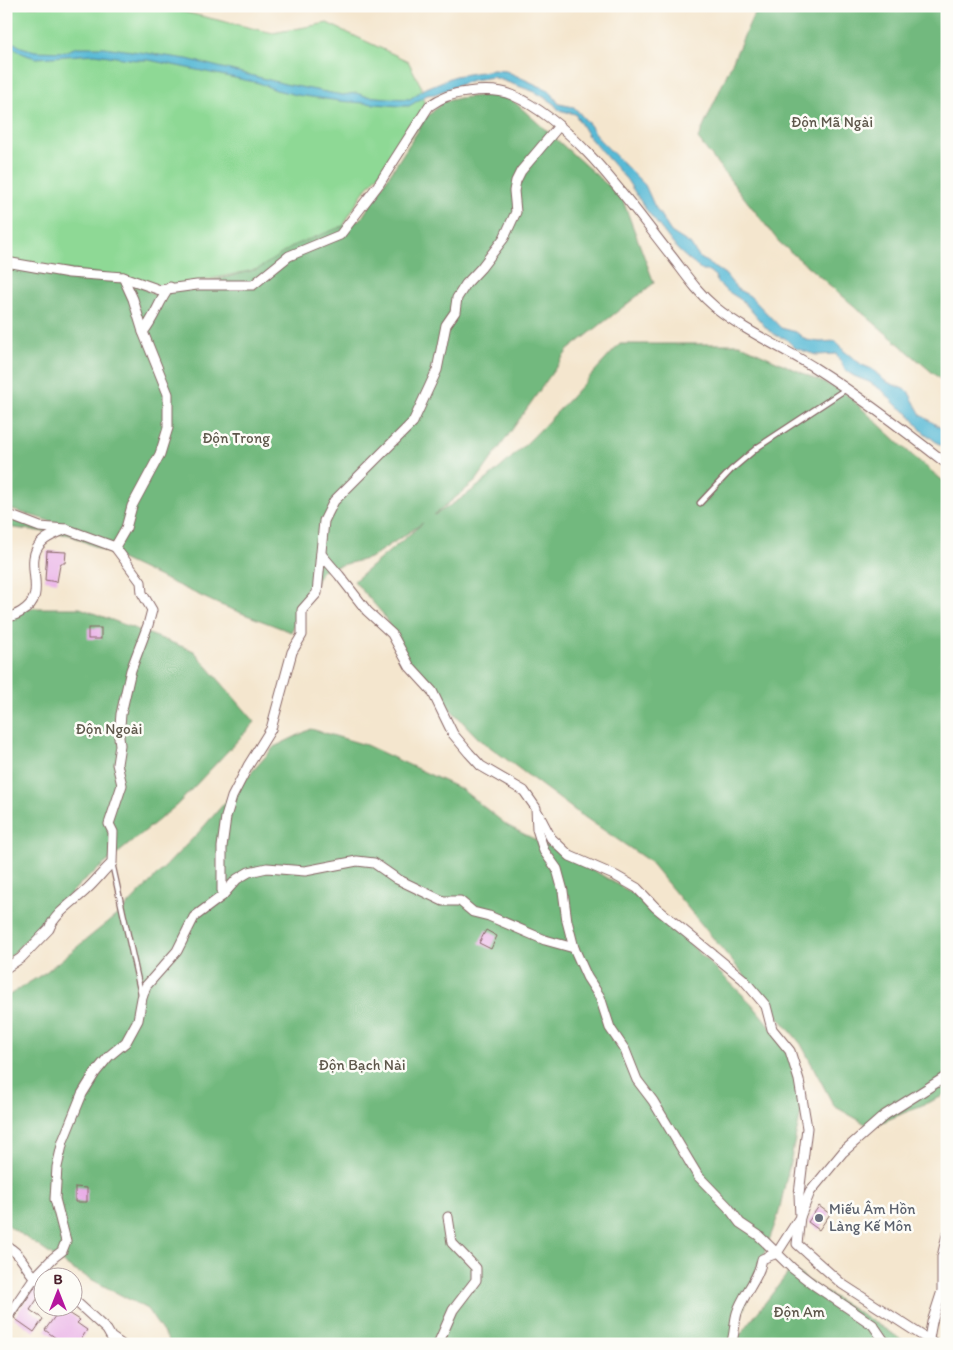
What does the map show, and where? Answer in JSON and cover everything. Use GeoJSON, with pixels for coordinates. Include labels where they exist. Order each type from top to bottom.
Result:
{"type":"FeatureCollection","features":[{"type":"Feature","properties":{"kind":"street"},"geometry":{"type":"LineString","coordinates":[[6,262],[69,273],[123,277],[160,290],[196,285],[253,285],[289,256],[340,235],[379,184],[429,106],[436,100],[461,92],[493,90],[510,95],[523,102],[558,126],[578,144],[614,183],[696,288],[714,306],[736,322],[813,367],[846,389],[902,428],[947,464]]}},
{"type":"Feature","properties":{"kind":"street"},"geometry":{"type":"LineString","coordinates":[[222,896],[222,847],[226,817],[232,798],[248,766],[271,729],[292,652],[302,635],[302,610],[317,593],[324,520],[334,501],[413,422],[437,370],[446,325],[455,312],[458,298],[466,284],[504,238],[516,212],[516,181],[521,171],[558,126]]}},
{"type":"Feature","properties":{"kind":"street"},"geometry":{"type":"LineString","coordinates":[[115,547],[126,528],[132,506],[160,454],[168,428],[168,394],[123,277]]}},
{"type":"Feature","properties":{"kind":"street"},"geometry":{"type":"LineString","coordinates":[[144,332],[154,317],[164,294],[170,288]]}},
{"type":"Feature","properties":{"kind":"street"},"geometry":{"type":"LineString","coordinates":[[6,514],[40,527],[66,529],[115,547],[141,582],[142,593],[152,610],[131,670],[121,714],[117,764],[122,785],[109,824],[113,832],[112,863],[63,911],[49,929],[21,958],[6,968]]}},
{"type":"Feature","properties":{"kind":"street"},"geometry":{"type":"LineString","coordinates":[[6,617],[12,617],[28,608],[36,592],[34,559],[36,553],[41,543],[66,529]]}},
{"type":"Feature","properties":{"kind":"street"},"geometry":{"type":"LineString","coordinates":[[321,554],[367,611],[392,634],[410,667],[432,691],[453,734],[481,766],[524,791],[536,808],[551,838],[570,856],[616,876],[637,888],[655,907],[743,979],[766,1006],[772,1029],[790,1051],[799,1080],[807,1128],[799,1194],[800,1217],[797,1244],[842,1284],[930,1343],[932,1322],[942,1291],[942,1257],[947,1235]]}},
{"type":"Feature","properties":{"kind":"street"},"geometry":{"type":"LineString","coordinates":[[536,808],[537,829],[544,851],[557,869],[574,948],[587,977],[600,996],[610,1028],[625,1050],[637,1080],[654,1101],[690,1164],[698,1176],[728,1207],[740,1223],[758,1235],[792,1268],[814,1285],[873,1325],[888,1344]]}},
{"type":"Feature","properties":{"kind":"street"},"geometry":{"type":"LineString","coordinates":[[46,1268],[53,1258],[62,1252],[66,1241],[55,1199],[55,1184],[63,1141],[82,1094],[95,1073],[109,1056],[126,1042],[138,1020],[146,986],[177,951],[194,917],[222,896],[237,879],[249,872],[267,868],[305,871],[358,862],[374,863],[397,879],[443,901],[460,901],[473,912],[489,916],[545,940],[574,948]]}},
{"type":"Feature","properties":{"kind":"street"},"geometry":{"type":"LineString","coordinates":[[730,1344],[733,1340],[737,1312],[750,1285],[760,1270],[762,1259],[777,1253],[800,1217],[810,1192],[843,1152],[885,1115],[947,1076]]}},
{"type":"Feature","properties":{"kind":"street"},"geometry":{"type":"LineString","coordinates":[[438,1344],[453,1310],[476,1280],[476,1268],[452,1243],[448,1217]]}},
{"type":"Feature","properties":{"kind":"street"},"geometry":{"type":"LineString","coordinates":[[6,1246],[22,1259],[32,1274]]}},
{"type":"Feature","properties":{"kind":"street"},"geometry":{"type":"LineString","coordinates":[[6,1319],[32,1287]]}},
{"type":"Feature","properties":{"kind":"street"},"geometry":{"type":"LineString","coordinates":[[82,1307],[108,1330],[109,1340],[121,1344]]}},
{"type":"Feature","properties":{"kind":"lane"},"geometry":{"type":"LineString","coordinates":[[700,503],[731,470],[758,447],[846,389]]}},
{"type":"Feature","properties":{"kind":"lane"},"geometry":{"type":"LineString","coordinates":[[112,863],[142,998]]}},
{"type":"Feature","properties":{"kind":"green space"},"geometry":{"type":"Polygon","coordinates":[[[6,6],[158,6],[273,33],[327,23],[408,61],[421,86],[427,117],[362,194],[343,226],[258,269],[160,290],[6,261],[6,6]]]}},
{"type":"Feature","properties":{"kind":"green space","name":"Độn Mã Ngài"},"geometry":{"type":"Polygon","coordinates":[[[760,6],[947,6],[947,385],[779,242],[698,139],[752,18],[760,6]]]}},
{"type":"Feature","properties":{"kind":"green space","name":"Độn Trong"},"geometry":{"type":"Polygon","coordinates":[[[490,95],[511,99],[622,198],[654,283],[568,350],[476,481],[434,515],[460,499],[510,459],[556,414],[620,344],[739,344],[844,392],[913,456],[947,484],[947,1091],[941,1097],[871,1127],[834,1106],[801,1044],[649,861],[577,812],[478,738],[410,667],[383,614],[354,581],[423,523],[370,558],[322,570],[291,632],[218,604],[70,535],[6,527],[6,514],[40,527],[73,528],[6,508],[6,262],[123,277],[161,298],[170,287],[197,285],[258,269],[295,245],[361,219],[427,117],[443,102],[459,98],[490,95]]]}},
{"type":"Feature","properties":{"kind":"green space","name":"Độn Ngoài"},"geometry":{"type":"Polygon","coordinates":[[[6,608],[80,608],[194,651],[255,722],[177,805],[80,884],[6,961],[6,608]]]}},
{"type":"Feature","properties":{"kind":"green space","name":"Độn Bạch Nài"},"geometry":{"type":"Polygon","coordinates":[[[311,729],[366,745],[461,789],[508,826],[580,862],[655,907],[751,1003],[790,1051],[804,1099],[778,1216],[731,1344],[171,1344],[147,1309],[82,1274],[82,1268],[71,1268],[6,1224],[6,997],[46,972],[123,910],[198,833],[274,747],[311,729]]]}},
{"type":"Feature","properties":{"kind":"green space","name":"Độn Am"},"geometry":{"type":"Polygon","coordinates":[[[792,1268],[814,1285],[909,1344],[733,1344],[792,1268]]]}},
{"type":"Feature","properties":{"kind":"water"},"geometry":{"type":"Polygon","coordinates":[[[6,38],[21,47],[35,51],[64,52],[77,47],[104,47],[187,59],[285,84],[343,95],[356,93],[365,96],[410,99],[424,89],[455,76],[493,70],[506,71],[550,91],[559,104],[574,107],[590,125],[599,139],[645,185],[654,205],[671,232],[690,244],[699,257],[725,274],[737,289],[750,296],[781,328],[796,332],[806,340],[820,342],[836,341],[844,351],[862,365],[872,369],[885,381],[908,391],[921,415],[947,432],[947,447],[940,445],[922,431],[908,413],[896,405],[883,391],[846,371],[836,354],[816,355],[795,348],[785,338],[777,336],[767,329],[743,301],[724,289],[715,276],[709,271],[703,271],[677,249],[645,208],[627,180],[588,136],[575,114],[559,110],[552,102],[535,92],[493,77],[472,80],[435,94],[427,95],[409,106],[340,101],[297,95],[276,90],[259,83],[149,60],[95,54],[37,58],[13,48],[6,43],[6,38]]]}},
{"type":"Feature","properties":{"kind":"building"},"geometry":{"type":"Polygon","coordinates":[[[47,551],[66,552],[65,563],[60,565],[57,582],[45,580],[47,551]]]}},
{"type":"Feature","properties":{"kind":"building"},"geometry":{"type":"Polygon","coordinates":[[[88,628],[101,628],[101,639],[88,639],[88,628]]]}},
{"type":"Feature","properties":{"kind":"building"},"geometry":{"type":"Polygon","coordinates":[[[486,930],[497,936],[491,949],[479,943],[486,930]]]}},
{"type":"Feature","properties":{"kind":"building"},"geometry":{"type":"Polygon","coordinates":[[[75,1187],[87,1188],[87,1202],[75,1202],[75,1187]]]}},
{"type":"Feature","properties":{"kind":"building","name":"Miếu Âm Hồn Làng Kế Môn"},"geometry":{"type":"Polygon","coordinates":[[[819,1206],[830,1214],[819,1230],[808,1222],[819,1206]]]}},
{"type":"Feature","properties":{"kind":"building"},"geometry":{"type":"Polygon","coordinates":[[[32,1291],[32,1307],[30,1310],[32,1311],[32,1318],[43,1319],[34,1332],[14,1318],[32,1291]]]}},
{"type":"Feature","properties":{"kind":"building"},"geometry":{"type":"Polygon","coordinates":[[[54,1318],[77,1318],[80,1320],[77,1323],[87,1330],[78,1344],[54,1344],[57,1339],[45,1330],[54,1318]]]}},
{"type":"Feature","properties":{"kind":"place","name":"Miếu Âm Hồn Làng Kế Môn"},"geometry":{"type":"Point","coordinates":[819,1218]}}]}
